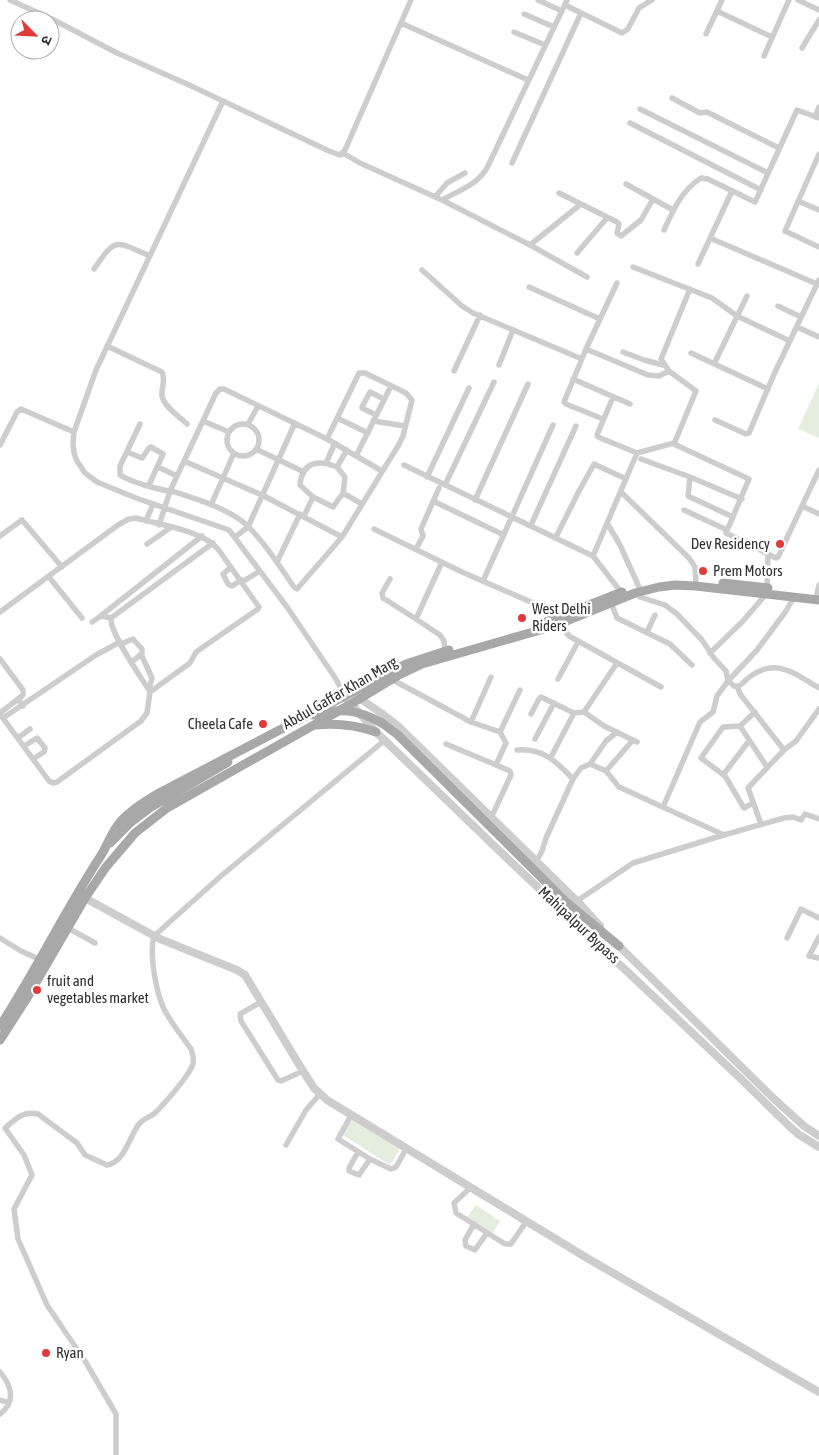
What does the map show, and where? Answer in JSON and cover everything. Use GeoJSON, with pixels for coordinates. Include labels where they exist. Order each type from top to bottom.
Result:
{"type":"FeatureCollection","features":[{"type":"Feature","properties":{"kind":"main road","name":"Abdul Gaffar Khan Marg"},"geometry":{"type":"LineString","coordinates":[[0,1040],[27,998],[85,898],[126,842],[158,814],[412,661],[561,620],[611,603],[638,590],[665,582],[696,582],[767,590],[794,596],[819,593]]}},
{"type":"Feature","properties":{"kind":"main road","name":"Abdul Gaffar Khan Marg"},"geometry":{"type":"LineString","coordinates":[[0,1026],[108,845],[112,833],[122,820],[147,800],[269,734],[352,698],[422,664],[521,637],[620,592],[675,586],[819,593]]}},
{"type":"Feature","properties":{"kind":"main road"},"geometry":{"type":"LineString","coordinates":[[108,845],[130,823],[151,807],[312,720],[332,710],[366,714],[382,723],[398,736],[566,902],[619,946]]}},
{"type":"Feature","properties":{"kind":"main road"},"geometry":{"type":"LineString","coordinates":[[312,720],[348,724],[376,732]]}},
{"type":"Feature","properties":{"kind":"street"},"geometry":{"type":"LineString","coordinates":[[10,0],[52,19],[117,53],[329,151],[337,154],[343,153],[360,163],[439,198],[530,244],[587,277]]}},
{"type":"Feature","properties":{"kind":"street"},"geometry":{"type":"LineString","coordinates":[[343,153],[411,0]]}},
{"type":"Feature","properties":{"kind":"street"},"geometry":{"type":"LineString","coordinates":[[538,0],[565,5],[620,32],[625,32],[639,8],[652,0]]}},
{"type":"Feature","properties":{"kind":"street"},"geometry":{"type":"LineString","coordinates":[[706,34],[722,0]]}},
{"type":"Feature","properties":{"kind":"street"},"geometry":{"type":"LineString","coordinates":[[764,56],[789,0]]}},
{"type":"Feature","properties":{"kind":"street"},"geometry":{"type":"LineString","coordinates":[[798,0],[819,10]]}},
{"type":"Feature","properties":{"kind":"street"},"geometry":{"type":"LineString","coordinates":[[439,198],[477,182],[484,174],[565,5]]}},
{"type":"Feature","properties":{"kind":"street"},"geometry":{"type":"LineString","coordinates":[[717,11],[772,37]]}},
{"type":"Feature","properties":{"kind":"street"},"geometry":{"type":"LineString","coordinates":[[512,163],[581,13]]}},
{"type":"Feature","properties":{"kind":"street"},"geometry":{"type":"LineString","coordinates":[[524,14],[554,27]]}},
{"type":"Feature","properties":{"kind":"street"},"geometry":{"type":"LineString","coordinates":[[802,48],[819,20]]}},
{"type":"Feature","properties":{"kind":"street"},"geometry":{"type":"LineString","coordinates":[[401,23],[528,80]]}},
{"type":"Feature","properties":{"kind":"street"},"geometry":{"type":"LineString","coordinates":[[514,32],[545,46]]}},
{"type":"Feature","properties":{"kind":"street"},"geometry":{"type":"LineString","coordinates":[[672,98],[700,113],[706,112],[779,148]]}},
{"type":"Feature","properties":{"kind":"street"},"geometry":{"type":"LineString","coordinates":[[224,101],[93,378],[74,432],[74,453],[77,461],[91,478],[109,488],[223,527],[235,537],[287,607],[336,679],[352,698]]}},
{"type":"Feature","properties":{"kind":"street"},"geometry":{"type":"LineString","coordinates":[[664,230],[673,210],[686,191],[701,178],[708,179],[755,202],[798,109],[817,118],[819,107]]}},
{"type":"Feature","properties":{"kind":"street"},"geometry":{"type":"LineString","coordinates":[[640,109],[768,173]]}},
{"type":"Feature","properties":{"kind":"street"},"geometry":{"type":"LineString","coordinates":[[630,123],[761,190]]}},
{"type":"Feature","properties":{"kind":"street"},"geometry":{"type":"LineString","coordinates":[[819,154],[785,231],[819,247]]}},
{"type":"Feature","properties":{"kind":"street"},"geometry":{"type":"LineString","coordinates":[[439,198],[448,183],[465,173]]}},
{"type":"Feature","properties":{"kind":"street"},"geometry":{"type":"LineString","coordinates":[[626,184],[673,210]]}},
{"type":"Feature","properties":{"kind":"street"},"geometry":{"type":"LineString","coordinates":[[698,264],[732,191]]}},
{"type":"Feature","properties":{"kind":"street"},"geometry":{"type":"LineString","coordinates":[[559,193],[618,223],[617,233],[623,236],[642,220],[653,199]]}},
{"type":"Feature","properties":{"kind":"street"},"geometry":{"type":"LineString","coordinates":[[798,201],[819,210]]}},
{"type":"Feature","properties":{"kind":"street"},"geometry":{"type":"LineString","coordinates":[[530,244],[581,204]]}},
{"type":"Feature","properties":{"kind":"street"},"geometry":{"type":"LineString","coordinates":[[577,253],[608,218]]}},
{"type":"Feature","properties":{"kind":"street"},"geometry":{"type":"LineString","coordinates":[[710,238],[818,282],[748,434],[715,420]]}},
{"type":"Feature","properties":{"kind":"street"},"geometry":{"type":"LineString","coordinates":[[94,269],[107,250],[114,244],[122,244],[150,256]]}},
{"type":"Feature","properties":{"kind":"street"},"geometry":{"type":"LineString","coordinates":[[633,267],[712,298],[737,316],[790,341]]}},
{"type":"Feature","properties":{"kind":"street"},"geometry":{"type":"LineString","coordinates":[[422,270],[462,306],[582,359]]}},
{"type":"Feature","properties":{"kind":"street"},"geometry":{"type":"LineString","coordinates":[[603,419],[564,403],[586,349],[617,283]]}},
{"type":"Feature","properties":{"kind":"street"},"geometry":{"type":"LineString","coordinates":[[530,287],[600,319]]}},
{"type":"Feature","properties":{"kind":"street"},"geometry":{"type":"LineString","coordinates":[[674,443],[696,391],[668,371],[663,364],[661,356],[690,289]]}},
{"type":"Feature","properties":{"kind":"street"},"geometry":{"type":"LineString","coordinates":[[714,364],[747,296]]}},
{"type":"Feature","properties":{"kind":"street"},"geometry":{"type":"LineString","coordinates":[[778,306],[801,317]]}},
{"type":"Feature","properties":{"kind":"street"},"geometry":{"type":"LineString","coordinates":[[454,371],[480,315]]}},
{"type":"Feature","properties":{"kind":"street"},"geometry":{"type":"LineString","coordinates":[[797,327],[819,337]]}},
{"type":"Feature","properties":{"kind":"street"},"geometry":{"type":"LineString","coordinates":[[498,365],[513,330]]}},
{"type":"Feature","properties":{"kind":"street"},"geometry":{"type":"LineString","coordinates":[[107,346],[162,372],[164,378],[162,394],[164,402],[187,424]]}},
{"type":"Feature","properties":{"kind":"street"},"geometry":{"type":"LineString","coordinates":[[586,349],[648,375],[659,376],[668,371]]}},
{"type":"Feature","properties":{"kind":"street"},"geometry":{"type":"LineString","coordinates":[[622,352],[663,364]]}},
{"type":"Feature","properties":{"kind":"street"},"geometry":{"type":"LineString","coordinates":[[691,353],[768,389]]}},
{"type":"Feature","properties":{"kind":"street"},"geometry":{"type":"LineString","coordinates":[[140,424],[120,466],[120,475],[211,505],[238,518],[248,527],[297,589],[342,537],[398,446],[412,400],[406,393],[364,373],[359,373],[327,439]]}},
{"type":"Feature","properties":{"kind":"street"},"geometry":{"type":"LineString","coordinates":[[574,379],[630,404]]}},
{"type":"Feature","properties":{"kind":"street"},"geometry":{"type":"LineString","coordinates":[[416,549],[423,536],[421,529],[433,501],[494,382]]}},
{"type":"Feature","properties":{"kind":"street"},"geometry":{"type":"LineString","coordinates":[[475,500],[528,384]]}},
{"type":"Feature","properties":{"kind":"street"},"geometry":{"type":"LineString","coordinates":[[356,456],[391,386]]}},
{"type":"Feature","properties":{"kind":"street"},"geometry":{"type":"LineString","coordinates":[[427,477],[469,388]]}},
{"type":"Feature","properties":{"kind":"street"},"geometry":{"type":"LineString","coordinates":[[159,524],[170,491],[216,393],[220,389],[224,389],[335,443],[382,471]]}},
{"type":"Feature","properties":{"kind":"street"},"geometry":{"type":"LineString","coordinates":[[384,399],[370,392],[362,408],[375,418],[405,426]]}},
{"type":"Feature","properties":{"kind":"street"},"geometry":{"type":"LineString","coordinates":[[613,397],[597,436],[639,456],[742,499]]}},
{"type":"Feature","properties":{"kind":"street"},"geometry":{"type":"LineString","coordinates":[[248,424],[258,406]]}},
{"type":"Feature","properties":{"kind":"street"},"geometry":{"type":"LineString","coordinates":[[0,445],[17,412],[21,409],[74,432]]}},
{"type":"Feature","properties":{"kind":"street"},"geometry":{"type":"LineString","coordinates":[[337,418],[368,433]]}},
{"type":"Feature","properties":{"kind":"street"},"geometry":{"type":"LineString","coordinates":[[203,421],[228,432]]}},
{"type":"Feature","properties":{"kind":"street"},"geometry":{"type":"LineString","coordinates":[[248,424],[259,436],[256,449],[245,456],[234,454],[227,442],[228,432],[235,426],[248,424]]}},
{"type":"Feature","properties":{"kind":"street"},"geometry":{"type":"LineString","coordinates":[[235,537],[248,527],[295,424]]}},
{"type":"Feature","properties":{"kind":"street"},"geometry":{"type":"LineString","coordinates":[[483,581],[553,425]]}},
{"type":"Feature","properties":{"kind":"street"},"geometry":{"type":"LineString","coordinates":[[531,525],[576,426]]}},
{"type":"Feature","properties":{"kind":"street"},"geometry":{"type":"LineString","coordinates":[[326,462],[335,443]]}},
{"type":"Feature","properties":{"kind":"street"},"geometry":{"type":"LineString","coordinates":[[593,556],[626,479],[639,456],[674,443],[749,479],[727,530]]}},
{"type":"Feature","properties":{"kind":"street"},"geometry":{"type":"LineString","coordinates":[[127,452],[141,458],[144,457],[150,447],[164,455],[149,486]]}},
{"type":"Feature","properties":{"kind":"street"},"geometry":{"type":"LineString","coordinates":[[256,449],[304,472]]}},
{"type":"Feature","properties":{"kind":"street"},"geometry":{"type":"LineString","coordinates":[[337,467],[347,450]]}},
{"type":"Feature","properties":{"kind":"street"},"geometry":{"type":"LineString","coordinates":[[211,505],[234,454]]}},
{"type":"Feature","properties":{"kind":"street"},"geometry":{"type":"LineString","coordinates":[[184,461],[262,495],[342,537]]}},
{"type":"Feature","properties":{"kind":"street"},"geometry":{"type":"LineString","coordinates":[[326,462],[337,467],[345,477],[343,493],[333,507],[313,497],[300,486],[304,472],[311,464],[326,462]]}},
{"type":"Feature","properties":{"kind":"street"},"geometry":{"type":"LineString","coordinates":[[556,537],[594,464],[626,479]]}},
{"type":"Feature","properties":{"kind":"street"},"geometry":{"type":"LineString","coordinates":[[404,465],[442,486],[512,516],[593,556],[620,592]]}},
{"type":"Feature","properties":{"kind":"street"},"geometry":{"type":"LineString","coordinates":[[158,466],[177,476]]}},
{"type":"Feature","properties":{"kind":"street"},"geometry":{"type":"LineString","coordinates":[[684,510],[727,530],[727,534],[776,558],[819,470]]}},
{"type":"Feature","properties":{"kind":"street"},"geometry":{"type":"LineString","coordinates":[[690,477],[688,496],[733,517]]}},
{"type":"Feature","properties":{"kind":"street"},"geometry":{"type":"LineString","coordinates":[[621,492],[689,558],[695,567],[696,582]]}},
{"type":"Feature","properties":{"kind":"street"},"geometry":{"type":"LineString","coordinates":[[343,493],[362,504]]}},
{"type":"Feature","properties":{"kind":"street"},"geometry":{"type":"LineString","coordinates":[[276,562],[313,497]]}},
{"type":"Feature","properties":{"kind":"street"},"geometry":{"type":"LineString","coordinates":[[433,501],[504,535]]}},
{"type":"Feature","properties":{"kind":"street"},"geometry":{"type":"LineString","coordinates":[[146,521],[153,504]]}},
{"type":"Feature","properties":{"kind":"street"},"geometry":{"type":"LineString","coordinates":[[802,506],[819,514]]}},
{"type":"Feature","properties":{"kind":"street"},"geometry":{"type":"LineString","coordinates":[[0,612],[124,522],[136,518],[202,536],[214,544],[232,567],[259,605],[258,609],[196,652],[190,663],[149,690]]}},
{"type":"Feature","properties":{"kind":"street"},"geometry":{"type":"LineString","coordinates":[[0,536],[20,520],[24,521],[62,567]]}},
{"type":"Feature","properties":{"kind":"street"},"geometry":{"type":"LineString","coordinates":[[607,523],[620,545],[640,598],[665,605],[673,610],[702,640],[710,653],[726,671],[728,681]]}},
{"type":"Feature","properties":{"kind":"street"},"geometry":{"type":"LineString","coordinates":[[147,544],[170,528]]}},
{"type":"Feature","properties":{"kind":"street"},"geometry":{"type":"LineString","coordinates":[[374,529],[561,620],[564,631],[578,642],[661,687]]}},
{"type":"Feature","properties":{"kind":"street"},"geometry":{"type":"LineString","coordinates":[[92,622],[202,536]]}},
{"type":"Feature","properties":{"kind":"street"},"geometry":{"type":"LineString","coordinates":[[98,618],[103,616],[111,618],[214,544]]}},
{"type":"Feature","properties":{"kind":"street"},"geometry":{"type":"LineString","coordinates":[[710,653],[736,628],[767,590],[768,554]]}},
{"type":"Feature","properties":{"kind":"street"},"geometry":{"type":"LineString","coordinates":[[416,619],[442,562]]}},
{"type":"Feature","properties":{"kind":"street"},"geometry":{"type":"LineString","coordinates":[[232,567],[223,574],[228,584],[232,586],[260,571]]}},
{"type":"Feature","properties":{"kind":"street"},"geometry":{"type":"LineString","coordinates":[[49,577],[82,618]]}},
{"type":"Feature","properties":{"kind":"street"},"geometry":{"type":"LineString","coordinates":[[390,579],[382,593],[383,598],[440,635],[444,641],[445,651]]}},
{"type":"Feature","properties":{"kind":"street"},"geometry":{"type":"LineString","coordinates":[[663,807],[700,722],[714,712],[717,696],[728,681],[757,650],[786,611],[794,596]]}},
{"type":"Feature","properties":{"kind":"street"},"geometry":{"type":"LineString","coordinates":[[611,603],[615,617],[673,646],[692,665]]}},
{"type":"Feature","properties":{"kind":"street"},"geometry":{"type":"LineString","coordinates":[[647,632],[655,615]]}},
{"type":"Feature","properties":{"kind":"street"},"geometry":{"type":"LineString","coordinates":[[111,618],[111,624],[120,643],[149,690]]}},
{"type":"Feature","properties":{"kind":"street"},"geometry":{"type":"LineString","coordinates":[[131,639],[135,640],[142,650],[141,654],[152,678],[147,713],[141,721],[53,783],[49,781],[1,715],[23,706],[96,654],[131,639]]}},
{"type":"Feature","properties":{"kind":"street"},"geometry":{"type":"LineString","coordinates":[[558,679],[578,642]]}},
{"type":"Feature","properties":{"kind":"street"},"geometry":{"type":"LineString","coordinates":[[132,662],[141,654]]}},
{"type":"Feature","properties":{"kind":"street"},"geometry":{"type":"LineString","coordinates":[[0,659],[23,690],[23,695],[1,715]]}},
{"type":"Feature","properties":{"kind":"street"},"geometry":{"type":"LineString","coordinates":[[584,712],[617,663]]}},
{"type":"Feature","properties":{"kind":"street"},"geometry":{"type":"LineString","coordinates":[[738,686],[756,674],[774,667],[788,670],[819,688]]}},
{"type":"Feature","properties":{"kind":"street"},"geometry":{"type":"LineString","coordinates":[[471,722],[491,677]]}},
{"type":"Feature","properties":{"kind":"street"},"geometry":{"type":"LineString","coordinates":[[391,679],[471,722],[500,732],[506,743],[496,765]]}},
{"type":"Feature","properties":{"kind":"street"},"geometry":{"type":"LineString","coordinates":[[728,681],[738,686],[740,694],[784,750]]}},
{"type":"Feature","properties":{"kind":"street"},"geometry":{"type":"LineString","coordinates":[[500,732],[520,690]]}},
{"type":"Feature","properties":{"kind":"street"},"geometry":{"type":"LineString","coordinates":[[531,714],[540,697],[574,713],[584,712],[604,726],[635,741],[606,771]]}},
{"type":"Feature","properties":{"kind":"street","name":"Mahipalpur Bypass"},"geometry":{"type":"LineString","coordinates":[[352,698],[376,732],[384,740],[788,1125],[798,1134],[819,1147]]}},
{"type":"Feature","properties":{"kind":"street","name":"Mahipalpur Bypass"},"geometry":{"type":"LineString","coordinates":[[352,698],[381,713],[398,726],[577,901],[619,946],[772,1097],[804,1126],[819,1136]]}},
{"type":"Feature","properties":{"kind":"street"},"geometry":{"type":"LineString","coordinates":[[18,699],[23,706]]}},
{"type":"Feature","properties":{"kind":"street"},"geometry":{"type":"LineString","coordinates":[[535,740],[554,703]]}},
{"type":"Feature","properties":{"kind":"street"},"geometry":{"type":"LineString","coordinates":[[761,824],[748,788],[784,750],[796,741],[819,709]]}},
{"type":"Feature","properties":{"kind":"street"},"geometry":{"type":"LineString","coordinates":[[753,803],[744,808],[723,775],[702,758],[723,727],[740,726],[754,712]]}},
{"type":"Feature","properties":{"kind":"street"},"geometry":{"type":"LineString","coordinates":[[551,757],[574,713]]}},
{"type":"Feature","properties":{"kind":"street"},"geometry":{"type":"LineString","coordinates":[[740,726],[768,767]]}},
{"type":"Feature","properties":{"kind":"street"},"geometry":{"type":"LineString","coordinates":[[18,738],[30,729]]}},
{"type":"Feature","properties":{"kind":"street"},"geometry":{"type":"LineString","coordinates":[[536,862],[573,778],[581,768],[590,764],[606,742],[617,732]]}},
{"type":"Feature","properties":{"kind":"street"},"geometry":{"type":"LineString","coordinates":[[24,746],[37,738],[45,748],[44,752],[34,759]]}},
{"type":"Feature","properties":{"kind":"street"},"geometry":{"type":"LineString","coordinates":[[116,1455],[116,1414],[85,1361],[47,1305],[18,1239],[14,1209],[32,1175],[24,1155],[5,1128],[22,1114],[38,1114],[77,1143],[85,1155],[107,1165],[112,1164],[120,1156],[140,1124],[158,1110],[188,1073],[193,1062],[193,1055],[163,1005],[152,957],[154,936],[221,876],[384,740]]}},
{"type":"Feature","properties":{"kind":"street"},"geometry":{"type":"LineString","coordinates":[[723,775],[749,741]]}},
{"type":"Feature","properties":{"kind":"street"},"geometry":{"type":"LineString","coordinates":[[446,744],[510,771],[511,775],[491,818]]}},
{"type":"Feature","properties":{"kind":"street"},"geometry":{"type":"LineString","coordinates":[[517,750],[532,750],[551,757],[573,778]]}},
{"type":"Feature","properties":{"kind":"street"},"geometry":{"type":"LineString","coordinates":[[590,764],[606,771],[619,787],[724,835]]}},
{"type":"Feature","properties":{"kind":"street"},"geometry":{"type":"LineString","coordinates":[[577,901],[633,863],[790,816],[802,820],[805,814],[819,819]]}},
{"type":"Feature","properties":{"kind":"street"},"geometry":{"type":"LineString","coordinates":[[85,898],[154,936],[242,972],[319,1095],[526,1222],[819,1392]]}},
{"type":"Feature","properties":{"kind":"street"},"geometry":{"type":"LineString","coordinates":[[787,938],[801,909],[819,918]]}},
{"type":"Feature","properties":{"kind":"street"},"geometry":{"type":"LineString","coordinates":[[68,928],[94,943]]}},
{"type":"Feature","properties":{"kind":"street"},"geometry":{"type":"LineString","coordinates":[[819,937],[810,956],[819,958]]}},
{"type":"Feature","properties":{"kind":"street"},"geometry":{"type":"LineString","coordinates":[[0,938],[21,952],[41,960]]}},
{"type":"Feature","properties":{"kind":"street"},"geometry":{"type":"LineString","coordinates":[[261,1002],[240,1014],[241,1022],[278,1080],[281,1081],[303,1071]]}},
{"type":"Feature","properties":{"kind":"street"},"geometry":{"type":"LineString","coordinates":[[286,1146],[306,1110],[319,1095]]}},
{"type":"Feature","properties":{"kind":"street"},"geometry":{"type":"LineString","coordinates":[[351,1115],[338,1139],[370,1160],[391,1169],[396,1167],[406,1149]]}},
{"type":"Feature","properties":{"kind":"street"},"geometry":{"type":"LineString","coordinates":[[358,1152],[349,1171],[359,1175],[370,1160]]}},
{"type":"Feature","properties":{"kind":"street"},"geometry":{"type":"LineString","coordinates":[[470,1188],[454,1203],[454,1210],[508,1246],[526,1222]]}},
{"type":"Feature","properties":{"kind":"street"},"geometry":{"type":"LineString","coordinates":[[474,1224],[465,1240],[466,1246],[475,1250],[487,1233]]}},
{"type":"Feature","properties":{"kind":"street"},"geometry":{"type":"LineString","coordinates":[[0,1372],[10,1386],[11,1392],[10,1403],[0,1414]]}},
{"type":"Feature","properties":{"kind":"street"},"geometry":{"type":"LineString","coordinates":[[0,1394],[0,1400],[10,1403]]}},
{"type":"Feature","properties":{"kind":"shaded area"},"geometry":{"type":"Polygon","coordinates":[[[819,383],[819,438],[798,429],[819,383]]]}},
{"type":"Feature","properties":{"kind":"shaded area"},"geometry":{"type":"Polygon","coordinates":[[[347,1120],[352,1120],[399,1148],[391,1164],[341,1134],[347,1120]]]}},
{"type":"Feature","properties":{"kind":"shaded area"},"geometry":{"type":"Polygon","coordinates":[[[476,1205],[500,1221],[493,1233],[467,1217],[476,1205]]]}},
{"type":"Feature","properties":{"kind":"place","name":"Dev Residency"},"geometry":{"type":"Point","coordinates":[780,544]}},
{"type":"Feature","properties":{"kind":"place","name":"Prem Motors"},"geometry":{"type":"Point","coordinates":[703,571]}},
{"type":"Feature","properties":{"kind":"place","name":"West Delhi Riders"},"geometry":{"type":"Point","coordinates":[522,618]}},
{"type":"Feature","properties":{"kind":"place","name":"Cheela Cafe"},"geometry":{"type":"Point","coordinates":[263,724]}},
{"type":"Feature","properties":{"kind":"place","name":"fruit and vegetables market"},"geometry":{"type":"Point","coordinates":[37,990]}},
{"type":"Feature","properties":{"kind":"place","name":"Ryan"},"geometry":{"type":"Point","coordinates":[46,1353]}}]}
